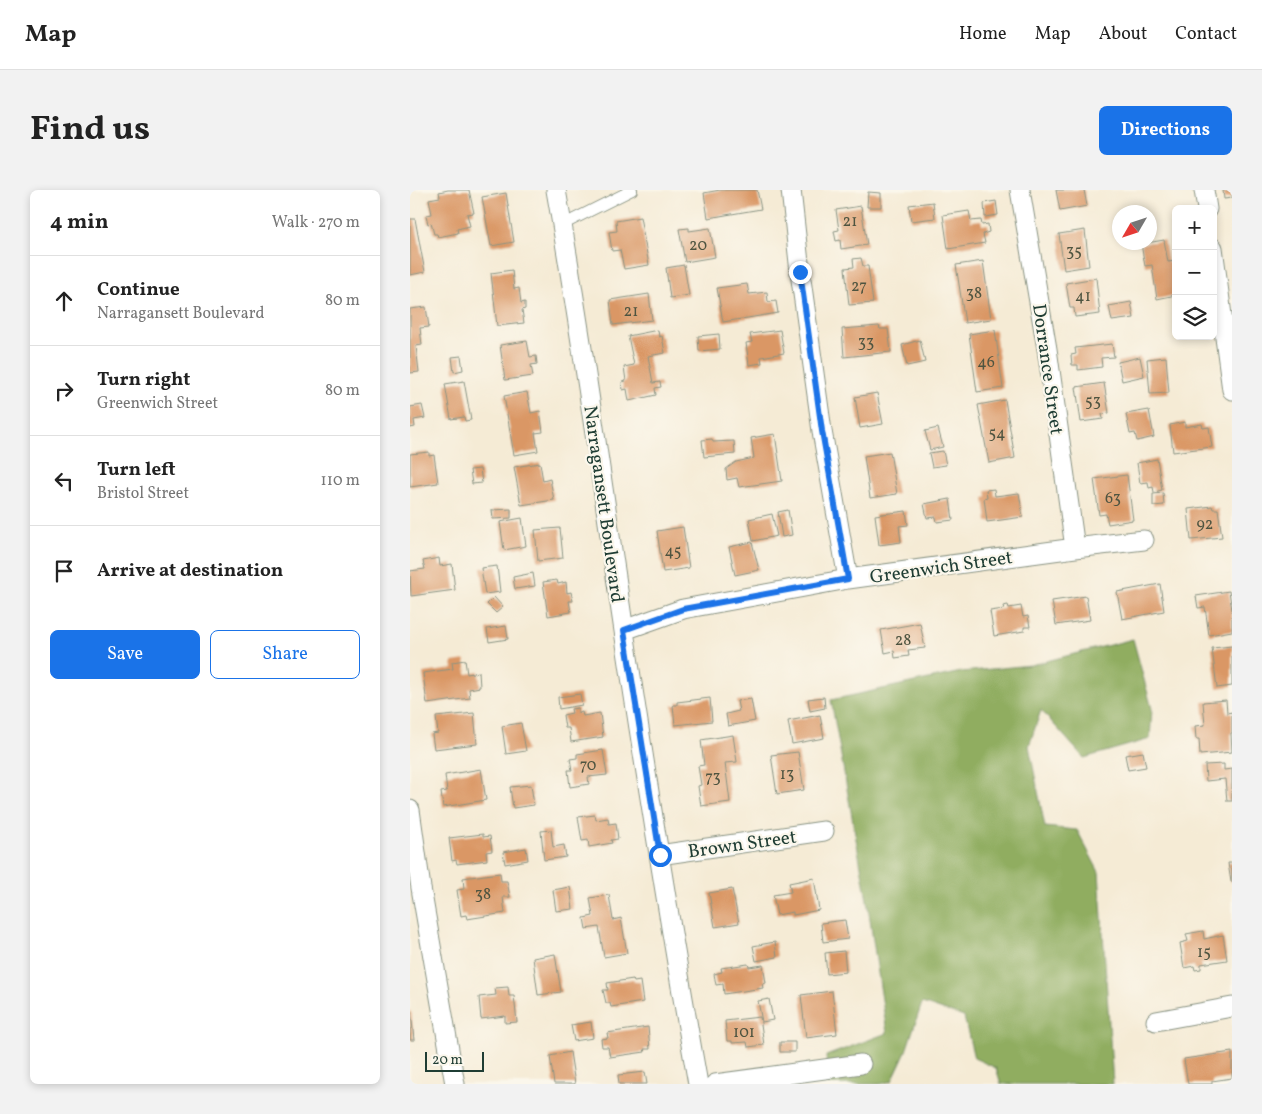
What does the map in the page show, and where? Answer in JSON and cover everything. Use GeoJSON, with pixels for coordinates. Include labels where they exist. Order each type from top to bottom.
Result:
{"type":"FeatureCollection","features":[{"type":"Feature","properties":{"kind":"street","name":"Narragansett Boulevard"},"geometry":{"type":"LineString","coordinates":[[556,190],[680,984],[698,1084]]}},
{"type":"Feature","properties":{"kind":"street"},"geometry":{"type":"LineString","coordinates":[[791,190],[800,272],[822,431],[848,579]]}},
{"type":"Feature","properties":{"kind":"street","name":"Dorrance Street"},"geometry":{"type":"LineString","coordinates":[[1020,190],[1047,349],[1075,548]]}},
{"type":"Feature","properties":{"kind":"street"},"geometry":{"type":"LineString","coordinates":[[1204,190],[1206,205]]}},
{"type":"Feature","properties":{"kind":"street"},"geometry":{"type":"LineString","coordinates":[[1213,250],[1232,390]]}},
{"type":"Feature","properties":{"kind":"street","name":"Greenwich Street"},"geometry":{"type":"LineString","coordinates":[[624,630],[683,609],[848,579],[1144,540]]}},
{"type":"Feature","properties":{"kind":"street"},"geometry":{"type":"LineString","coordinates":[[410,810],[421,888],[455,1084]]}},
{"type":"Feature","properties":{"kind":"street","name":"Brown Street"},"geometry":{"type":"LineString","coordinates":[[660,855],[824,831]]}},
{"type":"Feature","properties":{"kind":"street"},"geometry":{"type":"LineString","coordinates":[[1156,1021],[1232,1007]]}},
{"type":"Feature","properties":{"kind":"street"},"geometry":{"type":"LineString","coordinates":[[715,1084],[861,1064]]}},
{"type":"Feature","properties":{"kind":"lane"},"geometry":{"type":"LineString","coordinates":[[562,225],[632,190]]}},
{"type":"Feature","properties":{"kind":"green space"},"geometry":{"type":"Polygon","coordinates":[[[1133,639],[1152,709],[1150,739],[1084,758],[1041,710],[1029,746],[1045,827],[1077,830],[1099,872],[1113,1084],[1001,1084],[996,1068],[974,1058],[964,1017],[922,1003],[906,1051],[892,1081],[880,1084],[828,1084],[826,1056],[887,1033],[867,900],[831,700],[961,672],[1031,665],[1133,639]]]}},
{"type":"Feature","properties":{"kind":"building"},"geometry":{"type":"Polygon","coordinates":[[[469,190],[474,213],[467,214],[470,226],[457,229],[458,233],[438,237],[437,234],[434,234],[431,223],[428,224],[426,215],[432,214],[429,199],[440,197],[439,192],[469,190]]]}},
{"type":"Feature","properties":{"kind":"building"},"geometry":{"type":"Polygon","coordinates":[[[720,190],[757,190],[761,209],[708,218],[704,193],[720,190]]]}},
{"type":"Feature","properties":{"kind":"building"},"geometry":{"type":"Polygon","coordinates":[[[1056,190],[1084,190],[1087,206],[1060,211],[1056,190]]]}},
{"type":"Feature","properties":{"kind":"building"},"geometry":{"type":"Polygon","coordinates":[[[1223,190],[1232,190],[1232,198],[1224,199],[1223,190]]]}},
{"type":"Feature","properties":{"kind":"building"},"geometry":{"type":"Polygon","coordinates":[[[868,192],[881,193],[881,207],[867,207],[868,192]]]}},
{"type":"Feature","properties":{"kind":"building"},"geometry":{"type":"Polygon","coordinates":[[[506,193],[514,242],[491,246],[482,197],[506,193]]]}},
{"type":"Feature","properties":{"kind":"building"},"geometry":{"type":"Polygon","coordinates":[[[996,201],[998,215],[985,217],[984,203],[996,201]]]}},
{"type":"Feature","properties":{"kind":"building"},"geometry":{"type":"Polygon","coordinates":[[[933,202],[935,218],[911,221],[909,205],[933,202]]]}},
{"type":"Feature","properties":{"kind":"building"},"geometry":{"type":"Polygon","coordinates":[[[861,206],[867,245],[841,249],[840,240],[836,241],[834,231],[839,230],[836,210],[861,206]]]}},
{"type":"Feature","properties":{"kind":"building"},"geometry":{"type":"Polygon","coordinates":[[[969,211],[971,221],[981,220],[982,225],[988,224],[989,232],[983,234],[985,243],[948,249],[943,215],[969,211]]]}},
{"type":"Feature","properties":{"kind":"building"},"geometry":{"type":"Polygon","coordinates":[[[640,217],[649,265],[624,269],[620,250],[612,251],[609,232],[617,231],[616,221],[640,217]]]}},
{"type":"Feature","properties":{"kind":"building"},"geometry":{"type":"Polygon","coordinates":[[[410,219],[415,219],[425,272],[410,275],[410,219]]]}},
{"type":"Feature","properties":{"kind":"building"},"geometry":{"type":"Polygon","coordinates":[[[689,228],[689,231],[710,228],[715,257],[685,262],[679,229],[689,228]]]}},
{"type":"Feature","properties":{"kind":"building"},"geometry":{"type":"Polygon","coordinates":[[[1085,230],[1089,266],[1064,270],[1059,234],[1085,230]]]}},
{"type":"Feature","properties":{"kind":"building"},"geometry":{"type":"Polygon","coordinates":[[[1164,240],[1168,262],[1172,262],[1172,296],[1157,299],[1152,265],[1145,266],[1142,250],[1157,250],[1157,241],[1164,240]]]}},
{"type":"Feature","properties":{"kind":"building"},"geometry":{"type":"Polygon","coordinates":[[[861,258],[863,266],[868,266],[873,303],[849,305],[845,268],[854,267],[853,259],[861,258]]]}},
{"type":"Feature","properties":{"kind":"building"},"geometry":{"type":"Polygon","coordinates":[[[983,261],[991,319],[965,323],[956,265],[983,261]]]}},
{"type":"Feature","properties":{"kind":"building"},"geometry":{"type":"Polygon","coordinates":[[[684,265],[689,295],[670,298],[666,268],[684,265]]]}},
{"type":"Feature","properties":{"kind":"building"},"geometry":{"type":"Polygon","coordinates":[[[512,270],[514,289],[519,288],[521,303],[525,302],[525,309],[522,310],[524,323],[497,326],[491,273],[512,270]]]}},
{"type":"Feature","properties":{"kind":"building"},"geometry":{"type":"Polygon","coordinates":[[[1096,278],[1100,314],[1075,317],[1074,308],[1070,308],[1066,283],[1096,278]]]}},
{"type":"Feature","properties":{"kind":"building"},"geometry":{"type":"Polygon","coordinates":[[[747,284],[749,294],[767,292],[768,302],[776,301],[778,313],[723,322],[717,288],[747,284]]]}},
{"type":"Feature","properties":{"kind":"building"},"geometry":{"type":"Polygon","coordinates":[[[649,294],[652,320],[613,325],[610,300],[649,294]]]}},
{"type":"Feature","properties":{"kind":"building"},"geometry":{"type":"Polygon","coordinates":[[[1131,302],[1134,318],[1112,321],[1109,306],[1131,302]]]}},
{"type":"Feature","properties":{"kind":"building"},"geometry":{"type":"Polygon","coordinates":[[[426,307],[429,327],[420,328],[422,345],[416,346],[419,372],[410,373],[410,309],[426,307]]]}},
{"type":"Feature","properties":{"kind":"building"},"geometry":{"type":"Polygon","coordinates":[[[879,326],[880,329],[888,329],[891,352],[844,357],[842,329],[879,326]]]}},
{"type":"Feature","properties":{"kind":"building"},"geometry":{"type":"Polygon","coordinates":[[[658,330],[659,337],[662,336],[665,353],[648,356],[653,383],[660,382],[661,387],[655,388],[656,395],[629,401],[627,389],[623,390],[622,382],[626,381],[624,367],[634,365],[628,336],[658,330]]]}},
{"type":"Feature","properties":{"kind":"building"},"geometry":{"type":"Polygon","coordinates":[[[780,330],[784,353],[761,357],[762,363],[749,365],[746,343],[752,342],[750,334],[780,330]]]}},
{"type":"Feature","properties":{"kind":"building"},"geometry":{"type":"Polygon","coordinates":[[[995,330],[1003,388],[977,392],[969,334],[995,330]]]}},
{"type":"Feature","properties":{"kind":"building"},"geometry":{"type":"Polygon","coordinates":[[[719,334],[720,349],[699,351],[698,336],[719,334]]]}},
{"type":"Feature","properties":{"kind":"building"},"geometry":{"type":"Polygon","coordinates":[[[920,340],[925,362],[907,366],[902,345],[920,340]]]}},
{"type":"Feature","properties":{"kind":"building"},"geometry":{"type":"Polygon","coordinates":[[[527,341],[530,357],[536,356],[537,364],[531,365],[533,376],[505,380],[500,345],[527,341]]]}},
{"type":"Feature","properties":{"kind":"building"},"geometry":{"type":"Polygon","coordinates":[[[1112,344],[1114,357],[1101,358],[1102,367],[1078,370],[1078,365],[1072,365],[1071,355],[1076,354],[1075,348],[1112,344]]]}},
{"type":"Feature","properties":{"kind":"building"},"geometry":{"type":"Polygon","coordinates":[[[461,356],[463,370],[454,372],[452,357],[461,356]]]}},
{"type":"Feature","properties":{"kind":"building"},"geometry":{"type":"Polygon","coordinates":[[[1140,357],[1144,376],[1122,381],[1118,362],[1140,357]]]}},
{"type":"Feature","properties":{"kind":"building"},"geometry":{"type":"Polygon","coordinates":[[[1166,357],[1169,393],[1150,394],[1147,359],[1166,357]]]}},
{"type":"Feature","properties":{"kind":"building"},"geometry":{"type":"Polygon","coordinates":[[[464,381],[471,420],[465,421],[464,417],[451,419],[445,384],[464,381]]]}},
{"type":"Feature","properties":{"kind":"building"},"geometry":{"type":"Polygon","coordinates":[[[1104,383],[1109,413],[1102,414],[1103,419],[1081,422],[1076,387],[1104,383]]]}},
{"type":"Feature","properties":{"kind":"building"},"geometry":{"type":"Polygon","coordinates":[[[527,392],[531,413],[540,411],[543,432],[535,433],[538,451],[514,455],[504,396],[527,392]]]}},
{"type":"Feature","properties":{"kind":"building"},"geometry":{"type":"Polygon","coordinates":[[[877,393],[883,424],[860,428],[855,397],[877,393]]]}},
{"type":"Feature","properties":{"kind":"building"},"geometry":{"type":"Polygon","coordinates":[[[1005,400],[1015,458],[989,463],[978,405],[1005,400]]]}},
{"type":"Feature","properties":{"kind":"building"},"geometry":{"type":"Polygon","coordinates":[[[422,405],[425,418],[414,420],[415,427],[410,428],[410,407],[422,405]]]}},
{"type":"Feature","properties":{"kind":"building"},"geometry":{"type":"Polygon","coordinates":[[[1149,410],[1154,437],[1137,441],[1135,433],[1130,434],[1126,414],[1149,410]]]}},
{"type":"Feature","properties":{"kind":"building"},"geometry":{"type":"Polygon","coordinates":[[[1185,422],[1185,427],[1202,424],[1203,428],[1209,427],[1212,447],[1173,452],[1170,425],[1185,422]]]}},
{"type":"Feature","properties":{"kind":"building"},"geometry":{"type":"Polygon","coordinates":[[[938,428],[943,447],[930,450],[925,431],[938,428]]]}},
{"type":"Feature","properties":{"kind":"building"},"geometry":{"type":"Polygon","coordinates":[[[775,434],[782,481],[739,487],[737,478],[727,480],[726,469],[736,462],[754,458],[751,438],[775,434]]]}},
{"type":"Feature","properties":{"kind":"building"},"geometry":{"type":"Polygon","coordinates":[[[712,439],[713,442],[734,441],[735,454],[704,457],[702,440],[712,439]]]}},
{"type":"Feature","properties":{"kind":"building"},"geometry":{"type":"Polygon","coordinates":[[[943,451],[946,465],[932,467],[929,453],[943,451]]]}},
{"type":"Feature","properties":{"kind":"building"},"geometry":{"type":"Polygon","coordinates":[[[429,452],[429,456],[434,455],[438,483],[410,487],[410,454],[429,452]]]}},
{"type":"Feature","properties":{"kind":"building"},"geometry":{"type":"Polygon","coordinates":[[[890,452],[897,494],[870,498],[864,456],[890,452]]]}},
{"type":"Feature","properties":{"kind":"building"},"geometry":{"type":"Polygon","coordinates":[[[1157,459],[1162,490],[1154,492],[1153,487],[1149,488],[1148,482],[1140,483],[1137,463],[1157,459]]]}},
{"type":"Feature","properties":{"kind":"building"},"geometry":{"type":"Polygon","coordinates":[[[540,463],[543,481],[550,479],[554,500],[521,505],[514,467],[540,463]]]}},
{"type":"Feature","properties":{"kind":"building"},"geometry":{"type":"Polygon","coordinates":[[[480,469],[482,483],[472,484],[470,470],[480,469]]]}},
{"type":"Feature","properties":{"kind":"building"},"geometry":{"type":"Polygon","coordinates":[[[1127,475],[1133,520],[1108,524],[1106,514],[1099,515],[1094,479],[1127,475]]]}},
{"type":"Feature","properties":{"kind":"building"},"geometry":{"type":"Polygon","coordinates":[[[994,489],[995,496],[1019,493],[1023,517],[987,522],[984,498],[987,497],[986,490],[994,489]]]}},
{"type":"Feature","properties":{"kind":"building"},"geometry":{"type":"Polygon","coordinates":[[[1163,493],[1164,505],[1153,506],[1153,494],[1163,493]]]}},
{"type":"Feature","properties":{"kind":"building"},"geometry":{"type":"Polygon","coordinates":[[[950,499],[953,520],[937,522],[936,517],[927,518],[924,504],[950,499]]]}},
{"type":"Feature","properties":{"kind":"building"},"geometry":{"type":"Polygon","coordinates":[[[1212,506],[1213,509],[1218,509],[1222,537],[1191,540],[1188,509],[1212,506]]]}},
{"type":"Feature","properties":{"kind":"building"},"geometry":{"type":"Polygon","coordinates":[[[511,509],[511,518],[493,519],[492,510],[511,509]]]}},
{"type":"Feature","properties":{"kind":"building"},"geometry":{"type":"Polygon","coordinates":[[[788,510],[792,535],[782,537],[778,512],[788,510]]]}},
{"type":"Feature","properties":{"kind":"building"},"geometry":{"type":"Polygon","coordinates":[[[906,511],[908,525],[899,526],[901,542],[879,545],[875,515],[906,511]]]}},
{"type":"Feature","properties":{"kind":"building"},"geometry":{"type":"Polygon","coordinates":[[[772,514],[777,536],[753,541],[749,519],[772,514]]]}},
{"type":"Feature","properties":{"kind":"building"},"geometry":{"type":"Polygon","coordinates":[[[522,518],[526,546],[504,550],[500,522],[522,518]]]}},
{"type":"Feature","properties":{"kind":"building"},"geometry":{"type":"Polygon","coordinates":[[[683,527],[689,568],[663,572],[657,531],[683,527]]]}},
{"type":"Feature","properties":{"kind":"building"},"geometry":{"type":"Polygon","coordinates":[[[560,528],[563,558],[538,561],[535,530],[560,528]]]}},
{"type":"Feature","properties":{"kind":"building"},"geometry":{"type":"Polygon","coordinates":[[[752,542],[759,570],[735,575],[729,547],[752,542]]]}},
{"type":"Feature","properties":{"kind":"building"},"geometry":{"type":"Polygon","coordinates":[[[439,558],[440,566],[452,564],[455,590],[411,596],[410,571],[425,569],[423,561],[439,558]]]}},
{"type":"Feature","properties":{"kind":"building"},"geometry":{"type":"Polygon","coordinates":[[[497,566],[500,592],[485,594],[481,568],[497,566]]]}},
{"type":"Feature","properties":{"kind":"building"},"geometry":{"type":"Polygon","coordinates":[[[533,573],[535,586],[515,589],[513,577],[533,573]]]}},
{"type":"Feature","properties":{"kind":"building"},"geometry":{"type":"Polygon","coordinates":[[[557,580],[558,584],[566,582],[567,593],[571,592],[573,601],[569,601],[571,612],[548,616],[543,582],[557,580]]]}},
{"type":"Feature","properties":{"kind":"building"},"geometry":{"type":"Polygon","coordinates":[[[1160,584],[1164,611],[1122,619],[1117,592],[1160,584]]]}},
{"type":"Feature","properties":{"kind":"building"},"geometry":{"type":"Polygon","coordinates":[[[1229,591],[1232,610],[1232,631],[1209,635],[1205,607],[1198,608],[1196,596],[1229,591]]]}},
{"type":"Feature","properties":{"kind":"building"},"geometry":{"type":"Polygon","coordinates":[[[1086,596],[1090,620],[1056,625],[1052,601],[1086,596]]]}},
{"type":"Feature","properties":{"kind":"building"},"geometry":{"type":"Polygon","coordinates":[[[494,597],[503,607],[496,613],[487,604],[494,597]]]}},
{"type":"Feature","properties":{"kind":"building"},"geometry":{"type":"Polygon","coordinates":[[[1008,605],[1009,608],[1021,606],[1023,617],[1028,616],[1030,627],[1024,627],[1024,631],[994,636],[990,611],[1004,609],[1003,606],[1008,605]]]}},
{"type":"Feature","properties":{"kind":"building"},"geometry":{"type":"Polygon","coordinates":[[[920,623],[925,648],[908,650],[909,656],[895,658],[894,651],[885,653],[881,630],[920,623]]]}},
{"type":"Feature","properties":{"kind":"building"},"geometry":{"type":"Polygon","coordinates":[[[506,626],[508,639],[489,642],[487,629],[506,626]]]}},
{"type":"Feature","properties":{"kind":"building"},"geometry":{"type":"Polygon","coordinates":[[[1232,646],[1232,686],[1217,688],[1212,648],[1232,646]]]}},
{"type":"Feature","properties":{"kind":"building"},"geometry":{"type":"Polygon","coordinates":[[[465,660],[467,674],[479,672],[480,687],[469,689],[470,698],[427,704],[423,673],[453,669],[452,662],[465,660]]]}},
{"type":"Feature","properties":{"kind":"building"},"geometry":{"type":"Polygon","coordinates":[[[580,694],[582,705],[559,709],[558,697],[580,694]]]}},
{"type":"Feature","properties":{"kind":"building"},"geometry":{"type":"Polygon","coordinates":[[[824,697],[825,708],[810,711],[808,699],[824,697]]]}},
{"type":"Feature","properties":{"kind":"building"},"geometry":{"type":"Polygon","coordinates":[[[710,698],[712,721],[675,725],[673,705],[677,705],[677,702],[710,698]]]}},
{"type":"Feature","properties":{"kind":"building"},"geometry":{"type":"Polygon","coordinates":[[[751,699],[755,721],[728,726],[726,714],[739,711],[737,701],[751,699]]]}},
{"type":"Feature","properties":{"kind":"building"},"geometry":{"type":"Polygon","coordinates":[[[1226,700],[1227,713],[1232,712],[1232,752],[1200,755],[1199,739],[1196,739],[1195,726],[1205,725],[1203,702],[1226,700]]]}},
{"type":"Feature","properties":{"kind":"building"},"geometry":{"type":"Polygon","coordinates":[[[578,708],[578,713],[582,712],[583,716],[600,713],[603,737],[571,742],[569,728],[565,728],[563,715],[572,713],[571,709],[578,708]]]}},
{"type":"Feature","properties":{"kind":"building"},"geometry":{"type":"Polygon","coordinates":[[[474,713],[477,744],[434,749],[432,734],[438,733],[436,717],[474,713]]]}},
{"type":"Feature","properties":{"kind":"building"},"geometry":{"type":"Polygon","coordinates":[[[820,715],[824,738],[792,744],[788,721],[820,715]]]}},
{"type":"Feature","properties":{"kind":"building"},"geometry":{"type":"Polygon","coordinates":[[[521,723],[526,751],[506,754],[502,726],[521,723]]]}},
{"type":"Feature","properties":{"kind":"building"},"geometry":{"type":"Polygon","coordinates":[[[733,735],[737,762],[725,763],[730,802],[701,806],[698,786],[701,785],[698,766],[704,765],[701,740],[733,735]]]}},
{"type":"Feature","properties":{"kind":"building"},"geometry":{"type":"Polygon","coordinates":[[[603,750],[607,775],[588,777],[589,784],[570,787],[568,770],[572,770],[570,759],[577,758],[577,754],[603,750]]]}},
{"type":"Feature","properties":{"kind":"building"},"geometry":{"type":"Polygon","coordinates":[[[798,752],[804,790],[777,794],[771,755],[798,752]]]}},
{"type":"Feature","properties":{"kind":"building"},"geometry":{"type":"Polygon","coordinates":[[[1143,752],[1146,767],[1128,770],[1125,755],[1143,752]]]}},
{"type":"Feature","properties":{"kind":"building"},"geometry":{"type":"Polygon","coordinates":[[[1224,764],[1224,770],[1232,769],[1232,801],[1227,801],[1225,779],[1206,781],[1205,765],[1224,764]]]}},
{"type":"Feature","properties":{"kind":"building"},"geometry":{"type":"Polygon","coordinates":[[[481,769],[486,800],[443,807],[441,792],[447,791],[445,775],[481,769]]]}},
{"type":"Feature","properties":{"kind":"building"},"geometry":{"type":"Polygon","coordinates":[[[531,785],[534,805],[513,808],[510,787],[531,785]]]}},
{"type":"Feature","properties":{"kind":"building"},"geometry":{"type":"Polygon","coordinates":[[[595,815],[596,820],[608,818],[609,824],[616,823],[618,839],[611,840],[612,843],[589,847],[588,840],[582,841],[578,817],[595,815]]]}},
{"type":"Feature","properties":{"kind":"building"},"geometry":{"type":"Polygon","coordinates":[[[551,830],[553,847],[564,845],[566,857],[544,860],[541,831],[551,830]]]}},
{"type":"Feature","properties":{"kind":"building"},"geometry":{"type":"Polygon","coordinates":[[[483,834],[483,837],[490,836],[492,851],[486,852],[487,860],[457,864],[456,860],[452,861],[449,838],[483,834]]]}},
{"type":"Feature","properties":{"kind":"building"},"geometry":{"type":"Polygon","coordinates":[[[526,848],[528,860],[505,864],[503,852],[526,848]]]}},
{"type":"Feature","properties":{"kind":"building"},"geometry":{"type":"Polygon","coordinates":[[[1228,863],[1232,863],[1232,882],[1231,882],[1228,863]]]}},
{"type":"Feature","properties":{"kind":"building"},"geometry":{"type":"Polygon","coordinates":[[[500,873],[501,881],[507,881],[510,897],[503,897],[505,913],[467,919],[466,915],[461,916],[457,890],[464,889],[463,878],[500,873]]]}},
{"type":"Feature","properties":{"kind":"building"},"geometry":{"type":"Polygon","coordinates":[[[814,878],[819,910],[793,915],[793,912],[777,915],[773,895],[791,892],[789,883],[814,878]]]}},
{"type":"Feature","properties":{"kind":"building"},"geometry":{"type":"Polygon","coordinates":[[[570,887],[573,909],[556,911],[553,890],[570,887]]]}},
{"type":"Feature","properties":{"kind":"building"},"geometry":{"type":"Polygon","coordinates":[[[732,889],[739,923],[715,927],[709,893],[732,889]]]}},
{"type":"Feature","properties":{"kind":"building"},"geometry":{"type":"Polygon","coordinates":[[[609,895],[613,920],[621,918],[627,953],[604,957],[599,927],[586,929],[584,918],[593,916],[590,898],[609,895]]]}},
{"type":"Feature","properties":{"kind":"building"},"geometry":{"type":"Polygon","coordinates":[[[845,920],[848,939],[823,942],[821,923],[845,920]]]}},
{"type":"Feature","properties":{"kind":"building"},"geometry":{"type":"Polygon","coordinates":[[[1203,931],[1204,939],[1223,935],[1227,960],[1201,964],[1201,969],[1195,970],[1194,966],[1184,968],[1180,943],[1188,941],[1186,934],[1203,931]]]}},
{"type":"Feature","properties":{"kind":"building"},"geometry":{"type":"Polygon","coordinates":[[[775,942],[777,957],[756,961],[753,946],[775,942]]]}},
{"type":"Feature","properties":{"kind":"building"},"geometry":{"type":"Polygon","coordinates":[[[844,951],[846,972],[827,974],[825,953],[844,951]]]}},
{"type":"Feature","properties":{"kind":"building"},"geometry":{"type":"Polygon","coordinates":[[[555,954],[561,992],[538,995],[533,958],[555,954]]]}},
{"type":"Feature","properties":{"kind":"building"},"geometry":{"type":"Polygon","coordinates":[[[748,964],[749,967],[763,965],[766,983],[762,984],[763,988],[724,994],[723,984],[716,985],[714,974],[722,972],[721,968],[748,964]]]}},
{"type":"Feature","properties":{"kind":"building"},"geometry":{"type":"Polygon","coordinates":[[[633,979],[634,982],[640,981],[643,1002],[611,1007],[610,1003],[606,1003],[603,990],[608,990],[607,983],[633,979]]]}},
{"type":"Feature","properties":{"kind":"building"},"geometry":{"type":"Polygon","coordinates":[[[508,987],[509,996],[514,996],[517,1022],[505,1023],[505,1016],[481,1019],[479,997],[496,995],[495,988],[508,987]]]}},
{"type":"Feature","properties":{"kind":"building"},"geometry":{"type":"Polygon","coordinates":[[[832,991],[837,1034],[806,1038],[801,995],[832,991]]]}},
{"type":"Feature","properties":{"kind":"building"},"geometry":{"type":"Polygon","coordinates":[[[769,999],[773,1020],[762,1022],[758,1001],[769,999]]]}},
{"type":"Feature","properties":{"kind":"building"},"geometry":{"type":"Polygon","coordinates":[[[411,1011],[414,1040],[410,1040],[411,1011]]]}},
{"type":"Feature","properties":{"kind":"building"},"geometry":{"type":"Polygon","coordinates":[[[760,1017],[764,1045],[748,1047],[747,1042],[732,1043],[732,1041],[727,1041],[725,1021],[760,1017]]]}},
{"type":"Feature","properties":{"kind":"building"},"geometry":{"type":"Polygon","coordinates":[[[591,1022],[593,1038],[574,1041],[571,1025],[591,1022]]]}},
{"type":"Feature","properties":{"kind":"building"},"geometry":{"type":"Polygon","coordinates":[[[648,1027],[650,1049],[644,1049],[645,1052],[610,1057],[608,1047],[602,1047],[601,1039],[608,1038],[607,1033],[648,1027]]]}},
{"type":"Feature","properties":{"kind":"building"},"geometry":{"type":"Polygon","coordinates":[[[780,1042],[795,1042],[795,1052],[780,1052],[780,1042]]]}},
{"type":"Feature","properties":{"kind":"building"},"geometry":{"type":"Polygon","coordinates":[[[570,1052],[575,1084],[554,1084],[550,1056],[570,1052]]]}},
{"type":"Feature","properties":{"kind":"building"},"geometry":{"type":"Polygon","coordinates":[[[1232,1052],[1232,1078],[1212,1081],[1212,1084],[1188,1084],[1184,1059],[1232,1052]]]}},
{"type":"Feature","properties":{"kind":"building"},"geometry":{"type":"Polygon","coordinates":[[[645,1072],[647,1084],[619,1084],[618,1075],[645,1072]]]}},
{"type":"Feature","properties":{"kind":"route"},"geometry":{"type":"LineString","coordinates":[[660,855],[624,630],[683,609],[848,579],[822,431],[800,272]]}}]}
